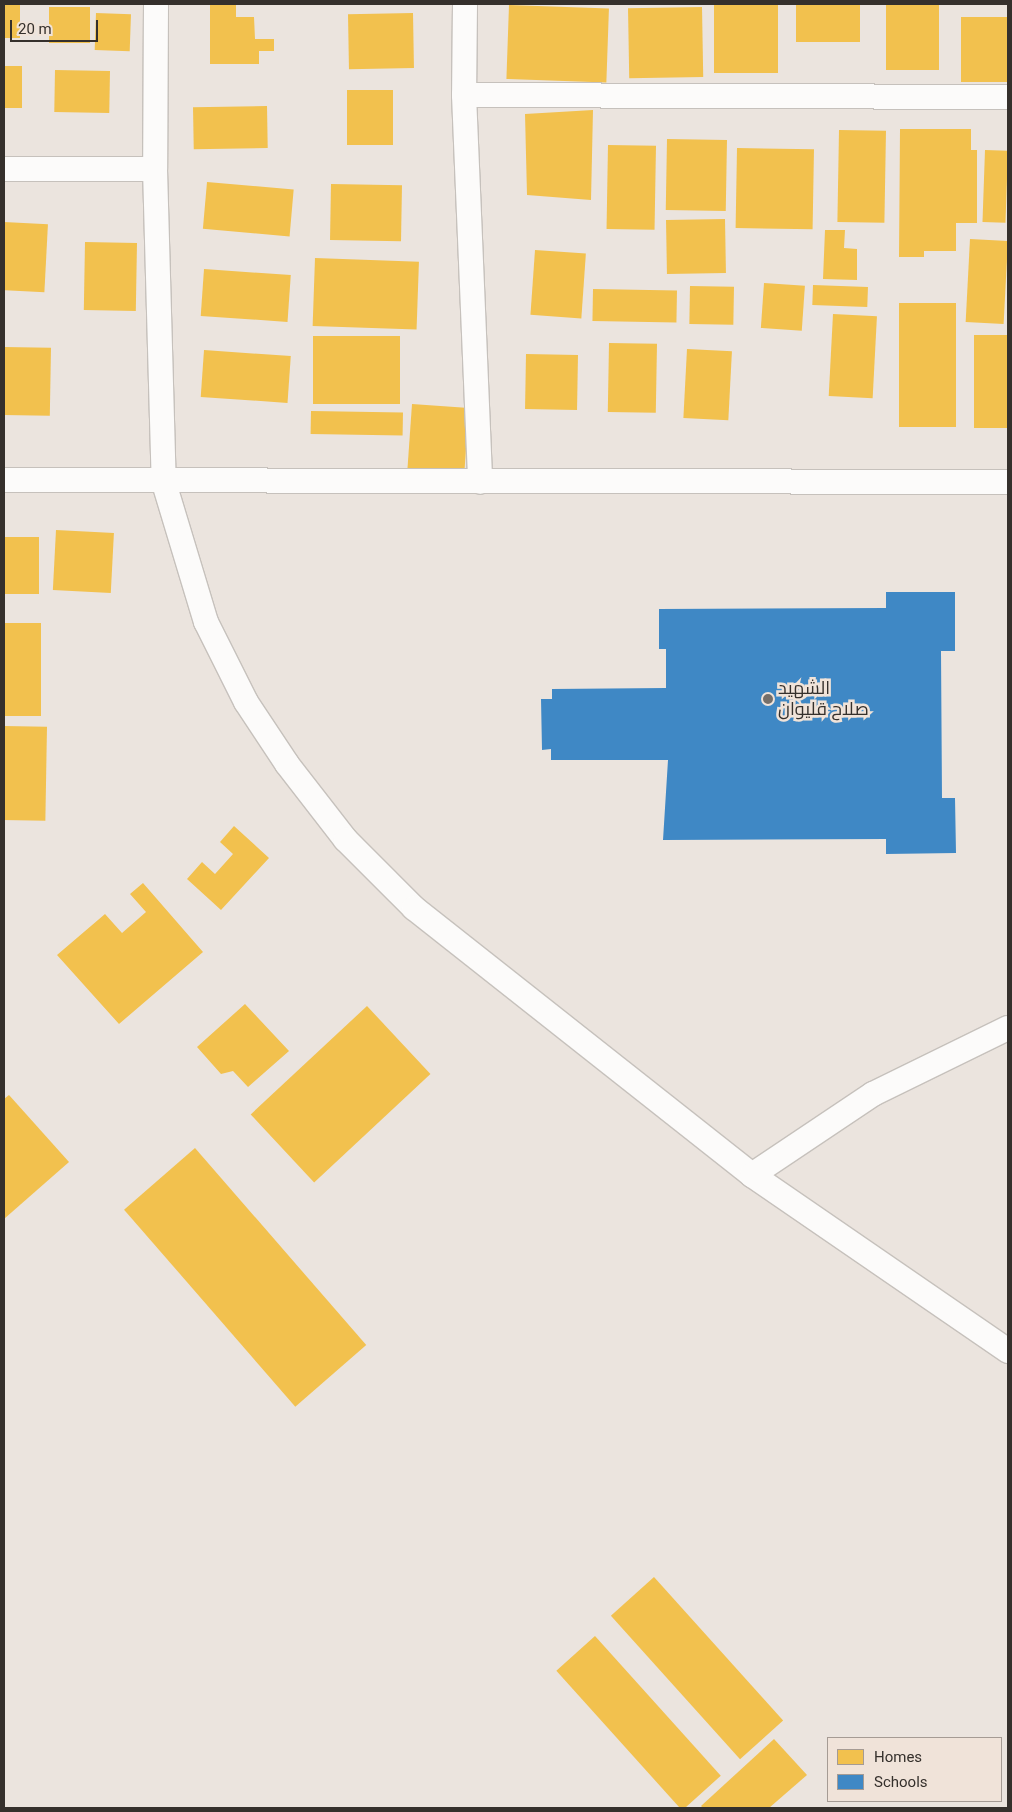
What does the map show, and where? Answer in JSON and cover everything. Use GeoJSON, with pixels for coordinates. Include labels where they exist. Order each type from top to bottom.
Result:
{"type":"FeatureCollection","features":[{"type":"Feature","properties":{"kind":"street"},"geometry":{"type":"LineString","coordinates":[[156,4],[155,169],[164,483],[206,622],[246,702],[287,764],[346,840],[414,908],[752,1175],[1008,1351]]}},
{"type":"Feature","properties":{"kind":"street"},"geometry":{"type":"LineString","coordinates":[[465,4],[464,95],[480,482]]}},
{"type":"Feature","properties":{"kind":"street"},"geometry":{"type":"LineString","coordinates":[[464,95],[1008,97]]}},
{"type":"Feature","properties":{"kind":"street"},"geometry":{"type":"LineString","coordinates":[[4,169],[155,169]]}},
{"type":"Feature","properties":{"kind":"street"},"geometry":{"type":"LineString","coordinates":[[4,480],[164,483],[1008,482]]}},
{"type":"Feature","properties":{"kind":"street"},"geometry":{"type":"LineString","coordinates":[[752,1175],[873,1094],[1008,1028]]}},
{"type":"Feature","properties":{"kind":"building: Homes"},"geometry":{"type":"Polygon","coordinates":[[[4,4],[20,4],[20,38],[4,38],[4,4]]]}},
{"type":"Feature","properties":{"kind":"building: Homes"},"geometry":{"type":"Polygon","coordinates":[[[210,4],[236,4],[236,17],[254,17],[255,39],[274,39],[274,51],[259,51],[259,64],[210,64],[210,4]]]}},
{"type":"Feature","properties":{"kind":"building: Homes"},"geometry":{"type":"Polygon","coordinates":[[[714,4],[778,4],[778,73],[714,73],[714,4]]]}},
{"type":"Feature","properties":{"kind":"building: Homes"},"geometry":{"type":"Polygon","coordinates":[[[796,4],[860,4],[860,42],[796,42],[796,4]]]}},
{"type":"Feature","properties":{"kind":"building: Homes"},"geometry":{"type":"Polygon","coordinates":[[[886,4],[939,4],[939,70],[886,70],[886,4]]]}},
{"type":"Feature","properties":{"kind":"building: Homes"},"geometry":{"type":"Polygon","coordinates":[[[509,5],[609,8],[606,82],[506,79],[509,5]]]}},
{"type":"Feature","properties":{"kind":"building: Homes"},"geometry":{"type":"Polygon","coordinates":[[[49,7],[90,7],[90,43],[49,43],[49,7]]]}},
{"type":"Feature","properties":{"kind":"building: Homes"},"geometry":{"type":"Polygon","coordinates":[[[702,7],[703,77],[629,78],[628,8],[702,7]]]}},
{"type":"Feature","properties":{"kind":"building: Homes"},"geometry":{"type":"Polygon","coordinates":[[[96,13],[131,14],[130,51],[95,50],[96,13]]]}},
{"type":"Feature","properties":{"kind":"building: Homes"},"geometry":{"type":"Polygon","coordinates":[[[413,13],[414,68],[349,69],[348,14],[413,13]]]}},
{"type":"Feature","properties":{"kind":"building: Homes"},"geometry":{"type":"Polygon","coordinates":[[[961,17],[1008,17],[1008,82],[961,82],[961,17]]]}},
{"type":"Feature","properties":{"kind":"building: Homes"},"geometry":{"type":"Polygon","coordinates":[[[4,66],[22,66],[22,108],[4,108],[4,66]]]}},
{"type":"Feature","properties":{"kind":"building: Homes"},"geometry":{"type":"Polygon","coordinates":[[[55,70],[110,71],[109,113],[54,112],[55,70]]]}},
{"type":"Feature","properties":{"kind":"building: Homes"},"geometry":{"type":"Polygon","coordinates":[[[347,90],[393,90],[393,145],[347,145],[347,90]]]}},
{"type":"Feature","properties":{"kind":"building: Homes"},"geometry":{"type":"Polygon","coordinates":[[[267,106],[268,148],[194,149],[193,107],[267,106]]]}},
{"type":"Feature","properties":{"kind":"building: Homes"},"geometry":{"type":"Polygon","coordinates":[[[593,110],[591,200],[527,195],[525,114],[593,110]]]}},
{"type":"Feature","properties":{"kind":"building: Homes"},"geometry":{"type":"Polygon","coordinates":[[[900,129],[971,129],[971,150],[977,150],[977,223],[956,223],[956,251],[924,251],[924,257],[899,257],[900,129]]]}},
{"type":"Feature","properties":{"kind":"building: Homes"},"geometry":{"type":"Polygon","coordinates":[[[839,130],[886,131],[884,223],[837,222],[839,130]]]}},
{"type":"Feature","properties":{"kind":"building: Homes"},"geometry":{"type":"Polygon","coordinates":[[[667,139],[727,140],[726,211],[666,210],[667,139]]]}},
{"type":"Feature","properties":{"kind":"building: Homes"},"geometry":{"type":"Polygon","coordinates":[[[608,145],[656,146],[655,230],[607,229],[608,145]]]}},
{"type":"Feature","properties":{"kind":"building: Homes"},"geometry":{"type":"Polygon","coordinates":[[[737,148],[814,149],[813,229],[736,228],[737,148]]]}},
{"type":"Feature","properties":{"kind":"building: Homes"},"geometry":{"type":"Polygon","coordinates":[[[985,150],[1008,151],[1005,223],[982,222],[985,150]]]}},
{"type":"Feature","properties":{"kind":"building: Homes"},"geometry":{"type":"Polygon","coordinates":[[[207,182],[294,190],[290,236],[203,229],[207,182]]]}},
{"type":"Feature","properties":{"kind":"building: Homes"},"geometry":{"type":"Polygon","coordinates":[[[331,184],[402,185],[401,241],[330,240],[331,184]]]}},
{"type":"Feature","properties":{"kind":"building: Homes"},"geometry":{"type":"Polygon","coordinates":[[[725,219],[726,273],[667,274],[666,220],[725,219]]]}},
{"type":"Feature","properties":{"kind":"building: Homes"},"geometry":{"type":"Polygon","coordinates":[[[4,222],[48,224],[44,292],[4,290],[4,222]]]}},
{"type":"Feature","properties":{"kind":"building: Homes"},"geometry":{"type":"Polygon","coordinates":[[[825,230],[845,230],[844,248],[857,249],[857,280],[823,279],[825,230]]]}},
{"type":"Feature","properties":{"kind":"building: Homes"},"geometry":{"type":"Polygon","coordinates":[[[970,239],[1008,241],[1004,324],[966,322],[970,239]]]}},
{"type":"Feature","properties":{"kind":"building: Homes"},"geometry":{"type":"Polygon","coordinates":[[[85,242],[137,243],[136,311],[84,310],[85,242]]]}},
{"type":"Feature","properties":{"kind":"building: Homes"},"geometry":{"type":"Polygon","coordinates":[[[535,250],[586,254],[581,318],[530,315],[535,250]]]}},
{"type":"Feature","properties":{"kind":"building: Homes"},"geometry":{"type":"Polygon","coordinates":[[[315,258],[419,262],[417,330],[313,326],[315,258]]]}},
{"type":"Feature","properties":{"kind":"building: Homes"},"geometry":{"type":"Polygon","coordinates":[[[204,269],[291,275],[288,322],[201,316],[204,269]]]}},
{"type":"Feature","properties":{"kind":"building: Homes"},"geometry":{"type":"Polygon","coordinates":[[[764,283],[805,286],[802,331],[761,328],[764,283]]]}},
{"type":"Feature","properties":{"kind":"building: Homes"},"geometry":{"type":"Polygon","coordinates":[[[813,285],[868,287],[867,307],[812,305],[813,285]]]}},
{"type":"Feature","properties":{"kind":"building: Homes"},"geometry":{"type":"Polygon","coordinates":[[[690,286],[734,287],[733,325],[689,324],[690,286]]]}},
{"type":"Feature","properties":{"kind":"building: Homes"},"geometry":{"type":"Polygon","coordinates":[[[593,289],[677,290],[676,322],[592,321],[593,289]]]}},
{"type":"Feature","properties":{"kind":"building: Homes"},"geometry":{"type":"Polygon","coordinates":[[[899,303],[956,303],[956,427],[899,427],[899,303]]]}},
{"type":"Feature","properties":{"kind":"building: Homes"},"geometry":{"type":"Polygon","coordinates":[[[833,314],[877,316],[873,398],[829,396],[833,314]]]}},
{"type":"Feature","properties":{"kind":"building: Homes"},"geometry":{"type":"Polygon","coordinates":[[[974,335],[1008,335],[1008,428],[974,428],[974,335]]]}},
{"type":"Feature","properties":{"kind":"building: Homes"},"geometry":{"type":"Polygon","coordinates":[[[313,336],[400,336],[400,404],[313,404],[313,336]]]}},
{"type":"Feature","properties":{"kind":"building: Homes"},"geometry":{"type":"Polygon","coordinates":[[[609,343],[657,344],[656,413],[608,412],[609,343]]]}},
{"type":"Feature","properties":{"kind":"building: Homes"},"geometry":{"type":"Polygon","coordinates":[[[4,347],[51,348],[50,416],[4,415],[4,347]]]}},
{"type":"Feature","properties":{"kind":"building: Homes"},"geometry":{"type":"Polygon","coordinates":[[[687,349],[732,351],[728,420],[683,418],[687,349]]]}},
{"type":"Feature","properties":{"kind":"building: Homes"},"geometry":{"type":"Polygon","coordinates":[[[204,350],[291,356],[288,403],[201,397],[204,350]]]}},
{"type":"Feature","properties":{"kind":"building: Homes"},"geometry":{"type":"Polygon","coordinates":[[[526,354],[578,355],[577,410],[525,409],[526,354]]]}},
{"type":"Feature","properties":{"kind":"building: Homes"},"geometry":{"type":"Polygon","coordinates":[[[412,404],[469,408],[464,476],[407,472],[412,404]]]}},
{"type":"Feature","properties":{"kind":"building: Homes"},"geometry":{"type":"Polygon","coordinates":[[[311,411],[403,413],[403,436],[311,434],[311,411]]]}},
{"type":"Feature","properties":{"kind":"building: Homes"},"geometry":{"type":"Polygon","coordinates":[[[56,530],[114,533],[111,593],[53,590],[56,530]]]}},
{"type":"Feature","properties":{"kind":"building: Homes"},"geometry":{"type":"Polygon","coordinates":[[[4,537],[39,537],[39,594],[4,594],[4,537]]]}},
{"type":"Feature","properties":{"kind":"building: Homes"},"geometry":{"type":"Polygon","coordinates":[[[4,623],[41,623],[41,716],[4,716],[4,623]]]}},
{"type":"Feature","properties":{"kind":"building: Homes"},"geometry":{"type":"Polygon","coordinates":[[[4,726],[47,727],[45,821],[4,820],[4,726]]]}},
{"type":"Feature","properties":{"kind":"building: Homes"},"geometry":{"type":"Polygon","coordinates":[[[234,826],[269,858],[221,910],[187,879],[202,862],[215,874],[233,854],[220,842],[234,826]]]}},
{"type":"Feature","properties":{"kind":"building: Homes"},"geometry":{"type":"Polygon","coordinates":[[[143,883],[203,952],[119,1024],[57,955],[105,914],[122,933],[146,912],[130,894],[143,883]]]}},
{"type":"Feature","properties":{"kind":"building: Homes"},"geometry":{"type":"Polygon","coordinates":[[[245,1004],[289,1051],[248,1087],[233,1071],[221,1074],[197,1047],[245,1004]]]}},
{"type":"Feature","properties":{"kind":"building: Homes"},"geometry":{"type":"Polygon","coordinates":[[[367,1006],[430,1074],[314,1182],[251,1114],[367,1006]]]}},
{"type":"Feature","properties":{"kind":"building: Homes"},"geometry":{"type":"Polygon","coordinates":[[[9,1095],[69,1162],[4,1219],[4,1099],[9,1095]]]}},
{"type":"Feature","properties":{"kind":"building: Homes"},"geometry":{"type":"Polygon","coordinates":[[[195,1148],[366,1345],[295,1407],[124,1210],[195,1148]]]}},
{"type":"Feature","properties":{"kind":"building: Homes"},"geometry":{"type":"Polygon","coordinates":[[[654,1577],[783,1720],[740,1759],[611,1616],[654,1577]]]}},
{"type":"Feature","properties":{"kind":"building: Homes"},"geometry":{"type":"Polygon","coordinates":[[[595,1636],[721,1776],[685,1808],[680,1808],[556,1671],[595,1636]]]}},
{"type":"Feature","properties":{"kind":"building: Homes"},"geometry":{"type":"Polygon","coordinates":[[[774,1739],[807,1775],[769,1808],[703,1808],[701,1806],[774,1739]]]}},
{"type":"Feature","properties":{"kind":"building: Schools"},"geometry":{"type":"Polygon","coordinates":[[[886,592],[955,592],[955,651],[941,651],[942,798],[955,798],[956,853],[886,854],[886,839],[663,840],[668,760],[551,760],[551,749],[542,750],[541,699],[552,699],[552,689],[666,688],[666,649],[659,649],[659,609],[886,608],[886,592]]]}},
{"type":"Feature","properties":{"kind":"place","name":"الشهيد صلاح قليوان"},"geometry":{"type":"Point","coordinates":[768,699]}}]}
